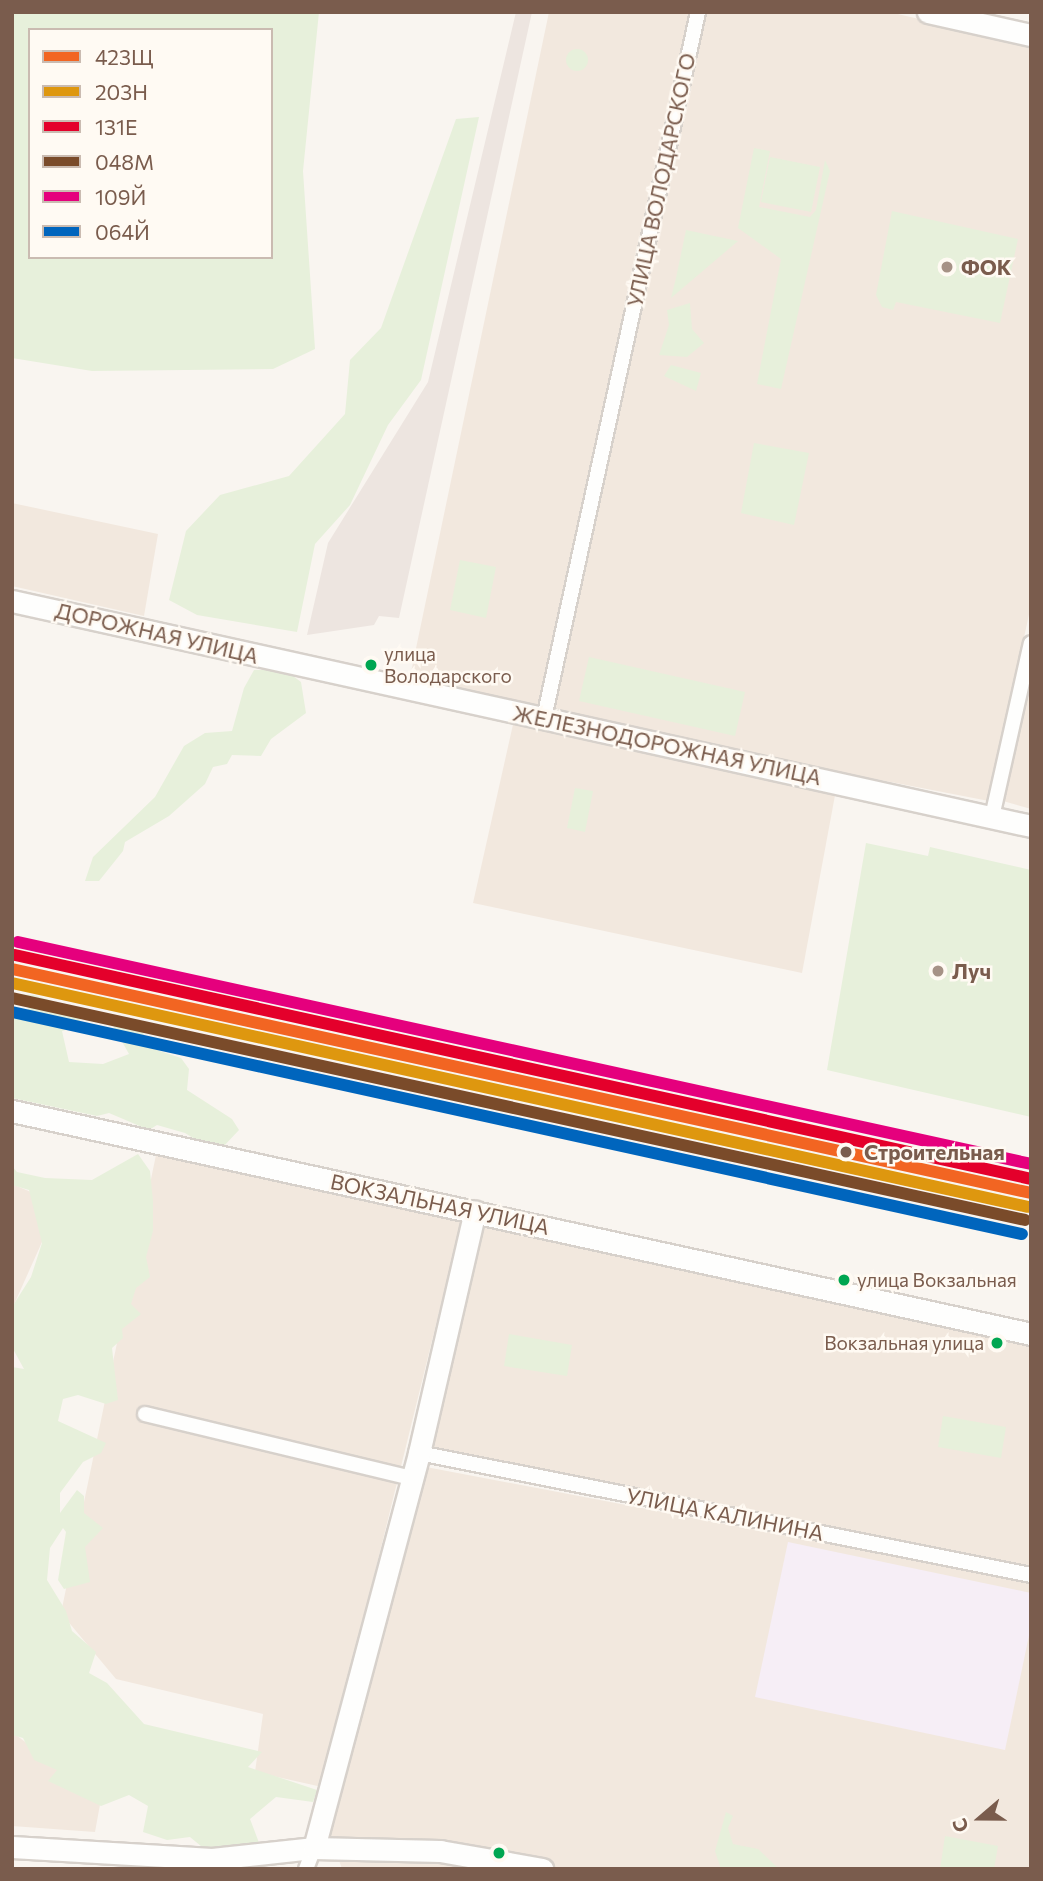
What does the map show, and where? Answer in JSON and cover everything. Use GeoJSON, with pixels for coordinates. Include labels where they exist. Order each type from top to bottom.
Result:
{"type":"FeatureCollection","features":[{"type":"Feature","properties":{"kind":"street","name":"УЛИЦА ВОЛОДАРСКОГО"},"geometry":{"type":"LineString","coordinates":[[544,718],[698,12]]}},
{"type":"Feature","properties":{"kind":"street"},"geometry":{"type":"LineString","coordinates":[[928,12],[1031,35]]}},
{"type":"Feature","properties":{"kind":"street","name":"ДОРОЖНАЯ УЛИЦА"},"geometry":{"type":"LineString","coordinates":[[12,601],[303,666]]}},
{"type":"Feature","properties":{"kind":"street"},"geometry":{"type":"LineString","coordinates":[[992,817],[1031,643]]}},
{"type":"Feature","properties":{"kind":"street","name":"ЖЕЛЕЗНОДОРОЖНАЯ УЛИЦА"},"geometry":{"type":"LineString","coordinates":[[303,666],[1031,826]]}},
{"type":"Feature","properties":{"kind":"street","name":"ВОКЗАЛЬНАЯ УЛИЦА"},"geometry":{"type":"LineString","coordinates":[[12,1111],[1031,1334]]}},
{"type":"Feature","properties":{"kind":"street"},"geometry":{"type":"LineString","coordinates":[[306,1869],[314,1848],[419,1453],[475,1212]]}},
{"type":"Feature","properties":{"kind":"street"},"geometry":{"type":"LineString","coordinates":[[145,1414],[412,1478]]}},
{"type":"Feature","properties":{"kind":"street","name":"УЛИЦА КАЛИНИНА"},"geometry":{"type":"LineString","coordinates":[[419,1453],[1031,1575]]}},
{"type":"Feature","properties":{"kind":"street"},"geometry":{"type":"LineString","coordinates":[[12,1847],[212,1859],[314,1848],[440,1852],[542,1869]]}},
{"type":"Feature","properties":{"kind":"shaded area"},"geometry":{"type":"Polygon","coordinates":[[[516,12],[532,12],[399,618],[379,616],[374,625],[307,635],[328,543],[428,382],[516,12]]]}},
{"type":"Feature","properties":{"kind":"shaded area"},"geometry":{"type":"Polygon","coordinates":[[[549,12],[692,12],[541,708],[410,677],[549,12]]]}},
{"type":"Feature","properties":{"kind":"shaded area"},"geometry":{"type":"Polygon","coordinates":[[[703,12],[889,12],[1031,45],[1031,605],[989,801],[549,716],[703,12]]]}},
{"type":"Feature","properties":{"kind":"shaded area"},"geometry":{"type":"Polygon","coordinates":[[[12,503],[158,534],[144,616],[12,586],[12,503]]]}},
{"type":"Feature","properties":{"kind":"shaded area"},"geometry":{"type":"Polygon","coordinates":[[[1031,678],[1031,809],[1003,801],[1031,678]]]}},
{"type":"Feature","properties":{"kind":"shaded area"},"geometry":{"type":"Polygon","coordinates":[[[514,720],[836,790],[802,973],[473,903],[514,720]]]}},
{"type":"Feature","properties":{"kind":"shaded area"},"geometry":{"type":"Polygon","coordinates":[[[156,1155],[462,1219],[322,1787],[255,1772],[263,1714],[116,1679],[61,1613],[156,1155]]]}},
{"type":"Feature","properties":{"kind":"shaded area"},"geometry":{"type":"Polygon","coordinates":[[[12,1184],[59,1204],[12,1309],[12,1184]]]}},
{"type":"Feature","properties":{"kind":"shaded area"},"geometry":{"type":"Polygon","coordinates":[[[480,1223],[1031,1343],[1031,1567],[430,1450],[480,1223]]]}},
{"type":"Feature","properties":{"kind":"shaded area"},"geometry":{"type":"Polygon","coordinates":[[[426,1467],[1031,1582],[1031,1869],[342,1869],[329,1831],[426,1467]]]}},
{"type":"Feature","properties":{"kind":"shaded area"},"geometry":{"type":"Polygon","coordinates":[[[788,1542],[1031,1593],[1031,1626],[1005,1750],[755,1697],[788,1542]]]}},
{"type":"Feature","properties":{"kind":"shaded area"},"geometry":{"type":"Polygon","coordinates":[[[12,1732],[101,1799],[95,1832],[12,1826],[12,1732]]]}},
{"type":"Feature","properties":{"kind":"green space"},"geometry":{"type":"Polygon","coordinates":[[[12,12],[319,12],[303,171],[315,349],[273,369],[92,371],[12,358],[12,12]]]}},
{"type":"Feature","properties":{"kind":"green space"},"geometry":{"type":"Polygon","coordinates":[[[577,49],[585,52],[588,60],[585,68],[577,71],[569,68],[566,60],[569,52],[577,49]]]}},
{"type":"Feature","properties":{"kind":"green space"},"geometry":{"type":"Polygon","coordinates":[[[479,117],[421,380],[388,425],[350,505],[315,544],[297,632],[197,615],[169,600],[186,531],[220,495],[289,476],[345,414],[350,360],[381,328],[456,119],[479,117]]]}},
{"type":"Feature","properties":{"kind":"green space"},"geometry":{"type":"Polygon","coordinates":[[[754,148],[770,151],[759,207],[810,217],[816,210],[825,160],[830,171],[781,389],[757,384],[781,259],[738,228],[754,148]]]}},
{"type":"Feature","properties":{"kind":"green space"},"geometry":{"type":"Polygon","coordinates":[[[770,157],[820,167],[811,212],[761,202],[770,157]]]}},
{"type":"Feature","properties":{"kind":"green space","name":"ФОК"},"geometry":{"type":"Polygon","coordinates":[[[892,211],[1018,239],[1000,323],[896,302],[893,310],[882,307],[876,295],[892,211]]]}},
{"type":"Feature","properties":{"kind":"green space"},"geometry":{"type":"Polygon","coordinates":[[[686,230],[738,241],[671,298],[676,278],[686,230]]]}},
{"type":"Feature","properties":{"kind":"green space"},"geometry":{"type":"Polygon","coordinates":[[[690,303],[692,329],[704,343],[687,357],[659,355],[669,325],[667,310],[690,303]]]}},
{"type":"Feature","properties":{"kind":"green space"},"geometry":{"type":"Polygon","coordinates":[[[671,365],[701,373],[696,391],[664,376],[671,365]]]}},
{"type":"Feature","properties":{"kind":"green space"},"geometry":{"type":"Polygon","coordinates":[[[754,443],[809,453],[794,525],[741,513],[754,443]]]}},
{"type":"Feature","properties":{"kind":"green space"},"geometry":{"type":"Polygon","coordinates":[[[460,560],[496,567],[486,618],[450,610],[460,560]]]}},
{"type":"Feature","properties":{"kind":"green space"},"geometry":{"type":"Polygon","coordinates":[[[589,657],[745,692],[735,736],[579,701],[589,657]]]}},
{"type":"Feature","properties":{"kind":"green space"},"geometry":{"type":"Polygon","coordinates":[[[254,670],[285,670],[301,682],[306,713],[271,739],[261,756],[232,755],[227,764],[213,767],[205,784],[169,816],[125,842],[123,851],[99,881],[85,881],[93,857],[155,797],[184,746],[205,733],[232,731],[244,688],[254,670]]]}},
{"type":"Feature","properties":{"kind":"green space"},"geometry":{"type":"Polygon","coordinates":[[[575,788],[593,791],[585,832],[567,828],[575,788]]]}},
{"type":"Feature","properties":{"kind":"green space","name":"Луч"},"geometry":{"type":"Polygon","coordinates":[[[866,843],[928,856],[930,847],[1031,870],[1031,1117],[827,1070],[866,843]]]}},
{"type":"Feature","properties":{"kind":"green space"},"geometry":{"type":"Polygon","coordinates":[[[12,994],[34,995],[85,1012],[76,1027],[62,1031],[69,1062],[103,1064],[129,1054],[111,1022],[113,1015],[127,1017],[140,1027],[151,1048],[181,1058],[189,1069],[187,1090],[232,1119],[239,1130],[222,1148],[208,1147],[185,1133],[157,1125],[149,1130],[109,1113],[97,1116],[12,1098],[12,1011],[23,1013],[29,1008],[12,994]]]}},
{"type":"Feature","properties":{"kind":"green space"},"geometry":{"type":"Polygon","coordinates":[[[138,1154],[150,1171],[153,1201],[153,1231],[146,1257],[150,1277],[136,1288],[131,1304],[141,1314],[122,1329],[123,1338],[112,1348],[118,1400],[106,1404],[78,1395],[63,1399],[58,1421],[106,1443],[101,1453],[83,1462],[60,1493],[60,1513],[77,1490],[84,1496],[84,1513],[103,1528],[85,1547],[90,1582],[64,1589],[58,1580],[66,1532],[63,1528],[50,1548],[47,1580],[66,1611],[72,1631],[96,1652],[89,1673],[107,1683],[144,1724],[262,1752],[248,1767],[317,1790],[313,1802],[276,1797],[250,1819],[261,1848],[213,1856],[190,1837],[167,1840],[143,1832],[148,1806],[129,1795],[101,1806],[48,1781],[57,1770],[34,1760],[23,1738],[12,1735],[12,1367],[24,1369],[12,1347],[12,1307],[31,1277],[42,1243],[29,1190],[12,1185],[12,1166],[17,1172],[45,1178],[92,1180],[138,1154]]]}},
{"type":"Feature","properties":{"kind":"green space"},"geometry":{"type":"Polygon","coordinates":[[[509,1334],[572,1345],[567,1376],[504,1366],[509,1334]]]}},
{"type":"Feature","properties":{"kind":"green space"},"geometry":{"type":"Polygon","coordinates":[[[943,1416],[1006,1427],[1001,1458],[938,1447],[943,1416]]]}},
{"type":"Feature","properties":{"kind":"green space"},"geometry":{"type":"Polygon","coordinates":[[[726,1812],[733,1816],[728,1828],[733,1844],[758,1849],[779,1869],[721,1869],[715,1851],[726,1812]]]}},
{"type":"Feature","properties":{"kind":"green space"},"geometry":{"type":"Polygon","coordinates":[[[945,1836],[998,1846],[994,1869],[940,1869],[945,1836]]]}},
{"type":"Feature","properties":{"kind":"transit line","name":"109Й"},"geometry":{"type":"LineString","coordinates":[[18,942],[1031,1164]]}},
{"type":"Feature","properties":{"kind":"transit line","name":"131Е"},"geometry":{"type":"LineString","coordinates":[[15,955],[1031,1179]]}},
{"type":"Feature","properties":{"kind":"transit line","name":"423Щ"},"geometry":{"type":"LineString","coordinates":[[12,969],[1031,1193]]}},
{"type":"Feature","properties":{"kind":"transit line","name":"203Н"},"geometry":{"type":"LineString","coordinates":[[12,983],[1028,1207]]}},
{"type":"Feature","properties":{"kind":"transit line","name":"048М"},"geometry":{"type":"LineString","coordinates":[[12,998],[1025,1220]]}},
{"type":"Feature","properties":{"kind":"transit line","name":"064Й"},"geometry":{"type":"LineString","coordinates":[[12,1012],[1022,1234]]}},
{"type":"Feature","properties":{"kind":"place","name":"ФОК"},"geometry":{"type":"Point","coordinates":[947,267]}},
{"type":"Feature","properties":{"kind":"place","name":"улица Володарского"},"geometry":{"type":"Point","coordinates":[371,665]}},
{"type":"Feature","properties":{"kind":"place","name":"Луч"},"geometry":{"type":"Point","coordinates":[938,971]}},
{"type":"Feature","properties":{"kind":"place","name":"Строительная"},"geometry":{"type":"Point","coordinates":[846,1152]}},
{"type":"Feature","properties":{"kind":"place","name":"улица Вокзальная"},"geometry":{"type":"Point","coordinates":[844,1280]}},
{"type":"Feature","properties":{"kind":"place","name":"Вокзальная улица"},"geometry":{"type":"Point","coordinates":[997,1343]}}]}
